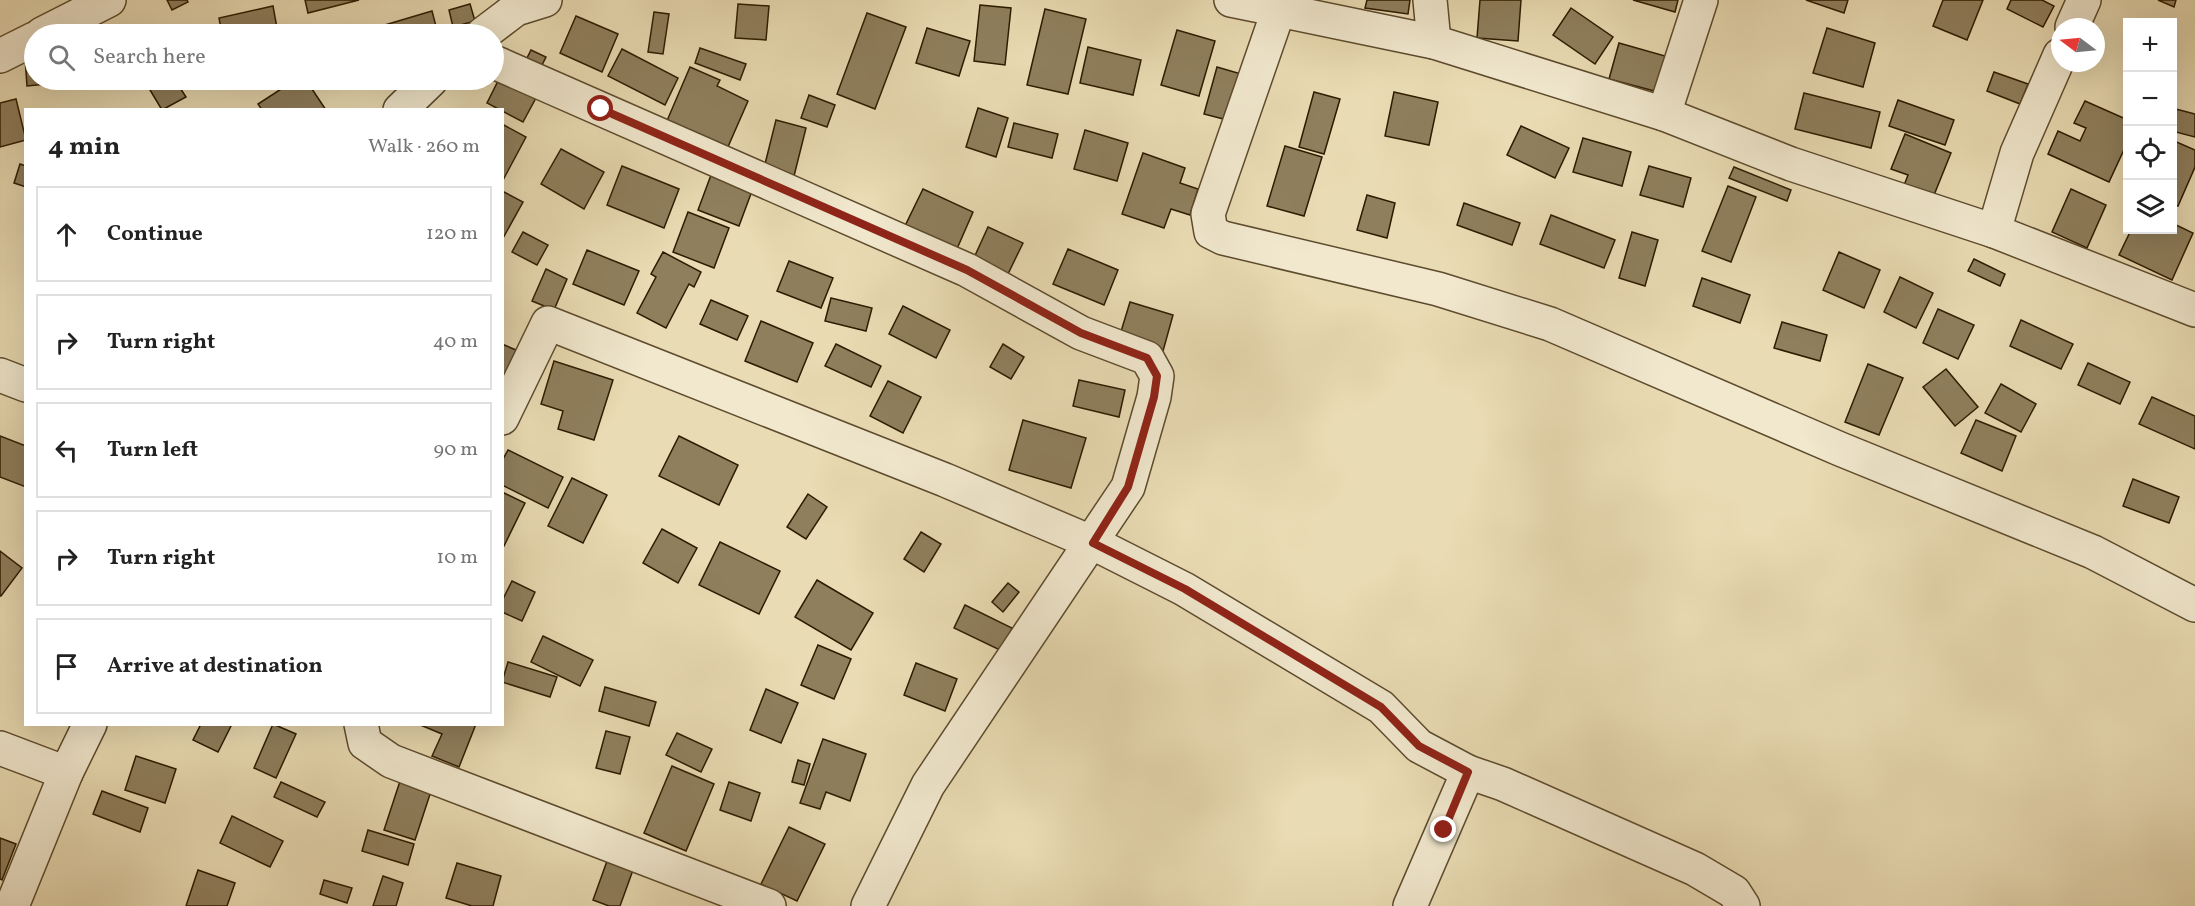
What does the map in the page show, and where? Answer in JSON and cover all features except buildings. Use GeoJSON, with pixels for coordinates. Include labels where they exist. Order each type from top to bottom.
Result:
{"type":"FeatureCollection","features":[{"type":"Feature","properties":{"kind":"street"},"geometry":{"type":"LineString","coordinates":[[62,24],[109,0]]}},
{"type":"Feature","properties":{"kind":"street"},"geometry":{"type":"LineString","coordinates":[[496,24],[516,9],[544,0]]}},
{"type":"Feature","properties":{"kind":"street"},"geometry":{"type":"LineString","coordinates":[[1231,0],[1434,42],[1664,114],[1791,164],[1994,231],[2195,310]]}},
{"type":"Feature","properties":{"kind":"street"},"geometry":{"type":"LineString","coordinates":[[1430,0],[1434,42]]}},
{"type":"Feature","properties":{"kind":"street"},"geometry":{"type":"LineString","coordinates":[[1664,114],[1701,0]]}},
{"type":"Feature","properties":{"kind":"street"},"geometry":{"type":"LineString","coordinates":[[2076,18],[2084,0]]}},
{"type":"Feature","properties":{"kind":"street"},"geometry":{"type":"LineString","coordinates":[[1279,9],[1208,214],[1211,232],[1223,238],[1438,289],[1550,324],[1840,449],[2093,552],[2195,605]]}},
{"type":"Feature","properties":{"kind":"street"},"geometry":{"type":"LineString","coordinates":[[0,56],[24,44]]}},
{"type":"Feature","properties":{"kind":"street"},"geometry":{"type":"LineString","coordinates":[[504,66],[967,270],[1081,333],[1147,358],[1157,376],[1154,397],[1128,487],[1093,543],[1016,652],[928,785],[868,906]]}},
{"type":"Feature","properties":{"kind":"street"},"geometry":{"type":"LineString","coordinates":[[1994,231],[2017,153],[2053,72]]}},
{"type":"Feature","properties":{"kind":"street"},"geometry":{"type":"LineString","coordinates":[[402,108],[421,90]]}},
{"type":"Feature","properties":{"kind":"street"},"geometry":{"type":"LineString","coordinates":[[504,414],[549,323],[945,480],[1093,543],[1185,589],[1381,707],[1419,746],[1468,772],[1503,784],[1695,869],[1734,892],[1743,906]]}},
{"type":"Feature","properties":{"kind":"street"},"geometry":{"type":"LineString","coordinates":[[0,375],[24,385]]}},
{"type":"Feature","properties":{"kind":"street"},"geometry":{"type":"LineString","coordinates":[[12,906],[66,773],[89,726]]}},
{"type":"Feature","properties":{"kind":"street"},"geometry":{"type":"LineString","coordinates":[[362,726],[365,743],[391,761],[769,906]]}},
{"type":"Feature","properties":{"kind":"street"},"geometry":{"type":"LineString","coordinates":[[0,748],[66,773]]}},
{"type":"Feature","properties":{"kind":"street"},"geometry":{"type":"LineString","coordinates":[[1410,906],[1468,772]]}},
{"type":"Feature","properties":{"kind":"route"},"geometry":{"type":"LineString","coordinates":[[601,109],[967,270],[1081,333],[1147,358],[1157,376],[1154,397],[1128,487],[1093,543],[1127,563],[1185,589],[1381,707],[1419,746],[1468,772],[1444,830]]}}]}
